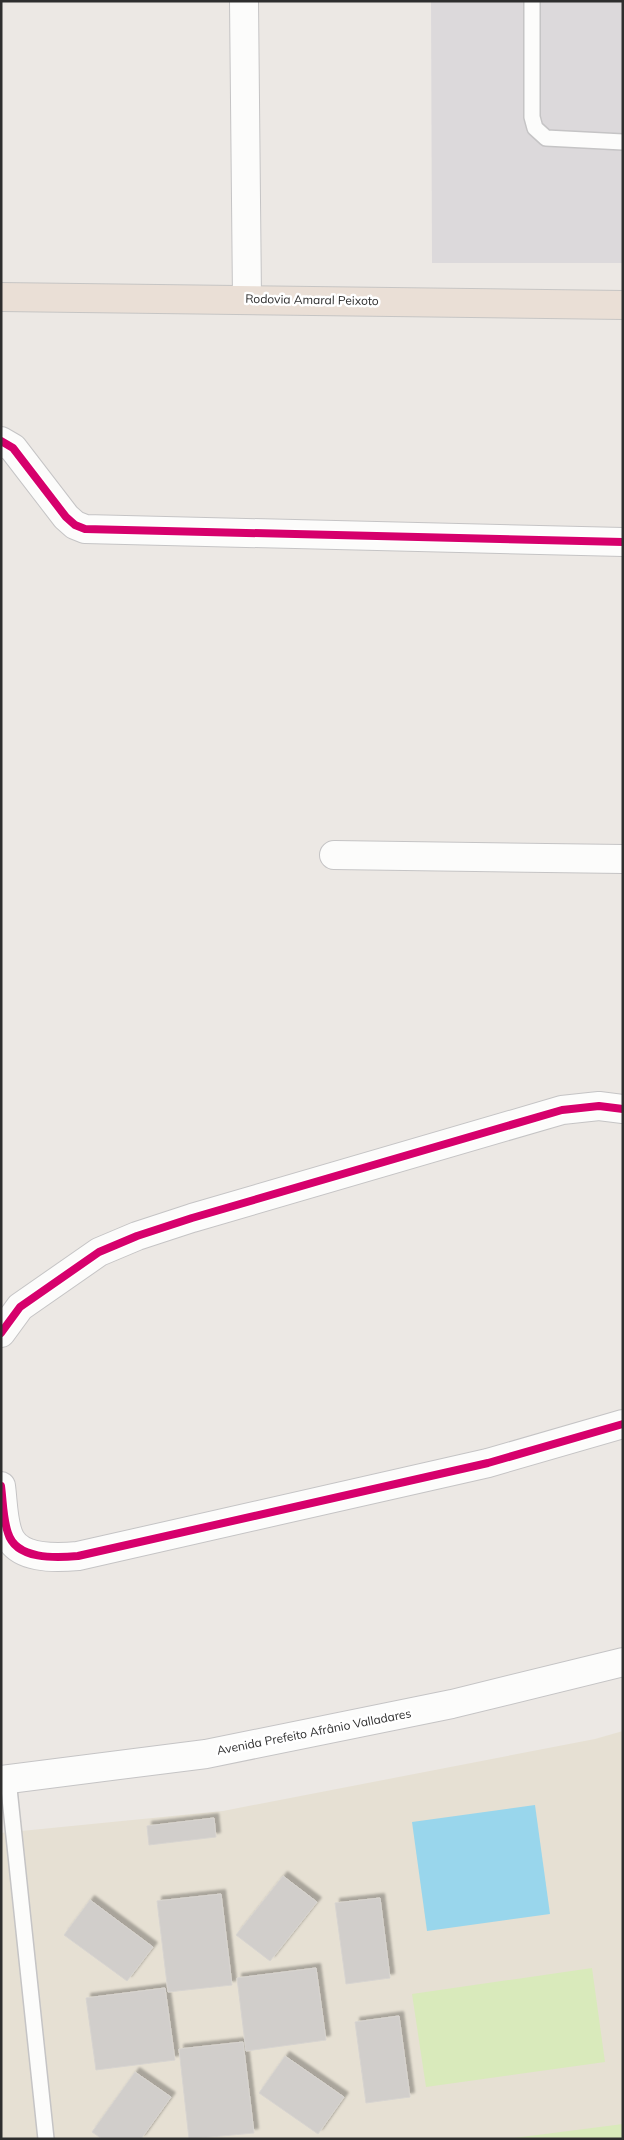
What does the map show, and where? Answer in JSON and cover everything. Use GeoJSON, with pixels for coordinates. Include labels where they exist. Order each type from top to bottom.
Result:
{"type":"FeatureCollection","features":[{"type":"Feature","properties":{"kind":"highway","name":"Rodovia Amaral Peixoto"},"geometry":{"type":"LineString","coordinates":[[1,297],[623,304]]}},
{"type":"Feature","properties":{"kind":"street"},"geometry":{"type":"LineString","coordinates":[[244,1],[247,299]]}},
{"type":"Feature","properties":{"kind":"street"},"geometry":{"type":"LineString","coordinates":[[1,441],[13,448],[66,517],[75,525],[85,529],[623,542]]}},
{"type":"Feature","properties":{"kind":"street"},"geometry":{"type":"LineString","coordinates":[[334,855],[623,859]]}},
{"type":"Feature","properties":{"kind":"street"},"geometry":{"type":"LineString","coordinates":[[1,1333],[20,1307],[99,1252],[137,1236],[192,1218],[562,1110],[599,1106],[623,1109]]}},
{"type":"Feature","properties":{"kind":"street"},"geometry":{"type":"LineString","coordinates":[[1,1486],[8,1534],[16,1546],[31,1553],[52,1558],[78,1556],[488,1463],[623,1424]]}},
{"type":"Feature","properties":{"kind":"street","name":"Avenida Prefeito Afrânio Valladares"},"geometry":{"type":"LineString","coordinates":[[5,1780],[206,1754],[452,1704],[623,1662]]}},
{"type":"Feature","properties":{"kind":"lane"},"geometry":{"type":"LineString","coordinates":[[532,1],[532,118],[535,128],[546,138],[623,142]]}},
{"type":"Feature","properties":{"kind":"lane"},"geometry":{"type":"LineString","coordinates":[[5,1780],[46,2139]]}},
{"type":"Feature","properties":{"kind":"shaded area"},"geometry":{"type":"Polygon","coordinates":[[[431,1],[623,1],[623,263],[432,263],[431,1]]]}},
{"type":"Feature","properties":{"kind":"shaded area"},"geometry":{"type":"Polygon","coordinates":[[[623,1731],[623,2139],[1,2139],[1,1833],[223,1811],[595,1739],[623,1731]]]}},
{"type":"Feature","properties":{"kind":"green space"},"geometry":{"type":"Polygon","coordinates":[[[592,1968],[605,2062],[426,2087],[412,1994],[592,1968]]]}},
{"type":"Feature","properties":{"kind":"green space"},"geometry":{"type":"Polygon","coordinates":[[[623,2124],[623,2139],[507,2139],[623,2124]]]}},
{"type":"Feature","properties":{"kind":"water"},"geometry":{"type":"Polygon","coordinates":[[[535,1805],[550,1914],[427,1931],[412,1822],[535,1805]]]}},
{"type":"Feature","properties":{"kind":"building"},"geometry":{"type":"Polygon","coordinates":[[[214,1818],[216,1837],[149,1845],[147,1826],[214,1818]]]}},
{"type":"Feature","properties":{"kind":"building"},"geometry":{"type":"Polygon","coordinates":[[[283,1876],[317,1902],[270,1961],[236,1935],[283,1876]]]}},
{"type":"Feature","properties":{"kind":"building"},"geometry":{"type":"Polygon","coordinates":[[[221,1894],[232,1985],[168,1992],[157,1901],[221,1894]]]}},
{"type":"Feature","properties":{"kind":"building"},"geometry":{"type":"Polygon","coordinates":[[[380,1898],[390,1978],[346,1984],[335,1903],[380,1898]]]}},
{"type":"Feature","properties":{"kind":"building"},"geometry":{"type":"Polygon","coordinates":[[[90,1900],[153,1947],[127,1981],[64,1935],[90,1900]]]}},
{"type":"Feature","properties":{"kind":"building"},"geometry":{"type":"Polygon","coordinates":[[[316,1968],[326,2040],[246,2051],[237,1978],[316,1968]]]}},
{"type":"Feature","properties":{"kind":"building"},"geometry":{"type":"Polygon","coordinates":[[[165,1988],[175,2060],[96,2070],[86,1998],[165,1988]]]}},
{"type":"Feature","properties":{"kind":"building"},"geometry":{"type":"Polygon","coordinates":[[[399,2016],[410,2097],[366,2103],[355,2022],[399,2016]]]}},
{"type":"Feature","properties":{"kind":"building"},"geometry":{"type":"Polygon","coordinates":[[[243,2042],[254,2133],[189,2139],[179,2049],[243,2042]]]}},
{"type":"Feature","properties":{"kind":"building"},"geometry":{"type":"Polygon","coordinates":[[[285,2056],[344,2097],[318,2134],[259,2093],[285,2056]]]}},
{"type":"Feature","properties":{"kind":"building"},"geometry":{"type":"Polygon","coordinates":[[[135,2072],[171,2097],[141,2139],[102,2139],[92,2132],[135,2072]]]}},
{"type":"Feature","properties":{"kind":"cycle path"},"geometry":{"type":"LineString","coordinates":[[1,441],[13,448],[66,517],[75,525],[85,529],[623,542]]}},
{"type":"Feature","properties":{"kind":"cycle path"},"geometry":{"type":"LineString","coordinates":[[1,1333],[20,1307],[99,1252],[137,1236],[192,1218],[562,1110],[599,1106],[623,1109]]}},
{"type":"Feature","properties":{"kind":"cycle path"},"geometry":{"type":"LineString","coordinates":[[1,1486],[6,1528],[12,1542],[28,1553],[48,1557],[78,1556],[488,1463],[623,1424]]}}]}
